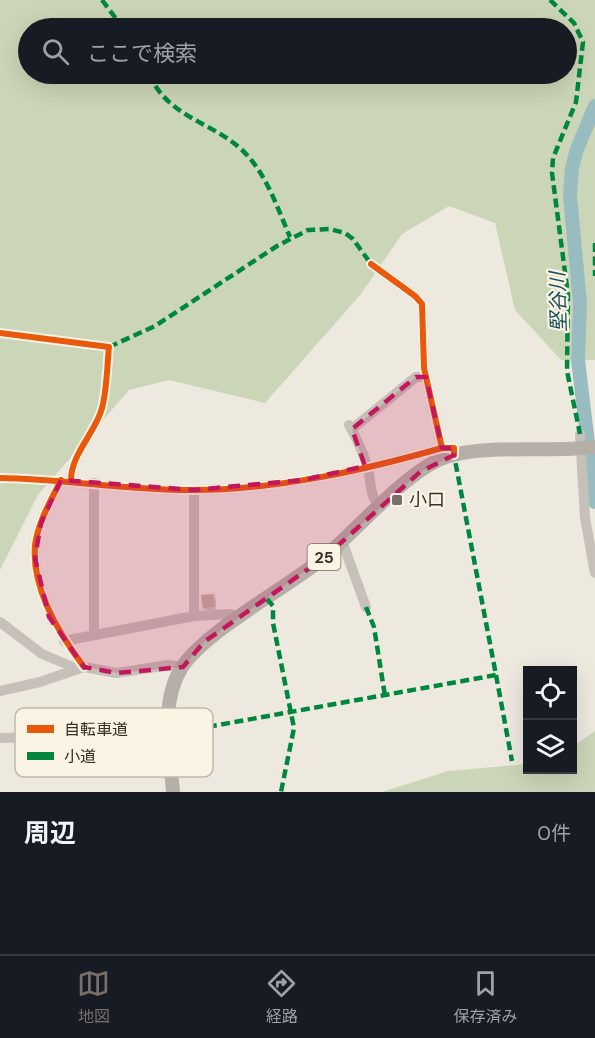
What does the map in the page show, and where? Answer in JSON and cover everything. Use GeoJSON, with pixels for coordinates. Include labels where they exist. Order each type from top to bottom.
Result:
{"type":"FeatureCollection","features":[{"type":"Feature","properties":{"kind":"main road","name":"25"},"geometry":{"type":"LineString","coordinates":[[170,708],[171,692],[183,667],[204,642],[292,582],[420,472],[448,451],[595,447]]}},
{"type":"Feature","properties":{"kind":"main road","name":"25"},"geometry":{"type":"LineString","coordinates":[[172,777],[173,792]]}},
{"type":"Feature","properties":{"kind":"street"},"geometry":{"type":"LineString","coordinates":[[0,478],[66,480],[144,490],[194,490],[303,480],[448,451],[426,377],[422,304],[415,296],[371,264]]}},
{"type":"Feature","properties":{"kind":"street"},"geometry":{"type":"LineString","coordinates":[[0,333],[109,347],[102,408],[95,425],[81,444],[66,480],[41,524],[35,558],[49,617],[81,668]]}},
{"type":"Feature","properties":{"kind":"street"},"geometry":{"type":"LineString","coordinates":[[380,507],[373,499],[367,466],[350,427],[416,377],[426,377]]}},
{"type":"Feature","properties":{"kind":"street"},"geometry":{"type":"LineString","coordinates":[[580,434],[585,518],[595,573]]}},
{"type":"Feature","properties":{"kind":"street"},"geometry":{"type":"LineString","coordinates":[[94,483],[94,635]]}},
{"type":"Feature","properties":{"kind":"street"},"geometry":{"type":"LineString","coordinates":[[194,490],[194,616]]}},
{"type":"Feature","properties":{"kind":"street"},"geometry":{"type":"LineString","coordinates":[[342,541],[366,607]]}},
{"type":"Feature","properties":{"kind":"street"},"geometry":{"type":"LineString","coordinates":[[64,641],[194,616],[231,614],[236,621]]}},
{"type":"Feature","properties":{"kind":"street"},"geometry":{"type":"LineString","coordinates":[[0,622],[42,654],[81,668],[117,673],[168,665],[183,667]]}},
{"type":"Feature","properties":{"kind":"street"},"geometry":{"type":"LineString","coordinates":[[0,691],[40,682],[81,668]]}},
{"type":"Feature","properties":{"kind":"street"},"geometry":{"type":"LineString","coordinates":[[0,738],[15,738]]}},
{"type":"Feature","properties":{"kind":"highlighted area"},"geometry":{"type":"Polygon","coordinates":[[[416,377],[426,377],[442,448],[454,448],[454,455],[420,472],[324,558],[204,642],[183,667],[117,673],[84,667],[49,617],[35,558],[41,523],[61,480],[194,490],[303,480],[365,466],[352,429],[416,377]]]}},
{"type":"Feature","properties":{"kind":"green space"},"geometry":{"type":"Polygon","coordinates":[[[0,0],[595,0],[595,360],[561,360],[515,310],[495,223],[449,206],[402,234],[361,294],[265,403],[169,380],[129,390],[38,495],[0,570],[0,0]]]}},
{"type":"Feature","properties":{"kind":"green space"},"geometry":{"type":"Polygon","coordinates":[[[595,731],[595,792],[382,792],[448,771],[523,764],[523,774],[577,774],[577,743],[595,731]]]}},
{"type":"Feature","properties":{"kind":"building"},"geometry":{"type":"Polygon","coordinates":[[[214,594],[214,607],[203,608],[201,595],[214,594]]]}},
{"type":"Feature","properties":{"kind":"waterway","name":"堅谷川"},"geometry":{"type":"LineString","coordinates":[[595,106],[577,149],[572,168],[570,196],[580,303],[578,360],[595,502]]}},
{"type":"Feature","properties":{"kind":"marked path"},"geometry":{"type":"LineString","coordinates":[[102,0],[116,18]]}},
{"type":"Feature","properties":{"kind":"marked path"},"geometry":{"type":"LineString","coordinates":[[550,0],[569,18]]}},
{"type":"Feature","properties":{"kind":"marked path"},"geometry":{"type":"LineString","coordinates":[[577,29],[583,42],[576,102],[553,158],[552,173],[568,295],[567,371],[580,434]]}},
{"type":"Feature","properties":{"kind":"marked path"},"geometry":{"type":"LineString","coordinates":[[155,84],[167,100],[178,109],[228,139],[250,158],[270,190],[290,237]]}},
{"type":"Feature","properties":{"kind":"marked path"},"geometry":{"type":"LineString","coordinates":[[109,347],[155,326],[277,246],[308,230],[330,229],[345,233],[353,239],[371,264]]}},
{"type":"Feature","properties":{"kind":"marked path"},"geometry":{"type":"LineString","coordinates":[[595,243],[595,276]]}},
{"type":"Feature","properties":{"kind":"marked path"},"geometry":{"type":"LineString","coordinates":[[213,726],[496,675],[454,455]]}},
{"type":"Feature","properties":{"kind":"marked path"},"geometry":{"type":"LineString","coordinates":[[267,599],[273,606],[273,623],[294,728],[281,792]]}},
{"type":"Feature","properties":{"kind":"marked path"},"geometry":{"type":"LineString","coordinates":[[366,607],[374,627],[385,696]]}},
{"type":"Feature","properties":{"kind":"marked path"},"geometry":{"type":"LineString","coordinates":[[496,675],[512,761]]}},
{"type":"Feature","properties":{"kind":"cycle path"},"geometry":{"type":"LineString","coordinates":[[371,264],[415,296],[422,304],[424,368],[442,448]]}},
{"type":"Feature","properties":{"kind":"cycle path"},"geometry":{"type":"LineString","coordinates":[[0,333],[109,347],[102,408],[95,426],[75,461],[71,480]]}},
{"type":"Feature","properties":{"kind":"cycle path"},"geometry":{"type":"LineString","coordinates":[[0,478],[167,490],[223,489],[318,478],[442,448],[454,448],[454,455]]}},
{"type":"Feature","properties":{"kind":"cycle path"},"geometry":{"type":"LineString","coordinates":[[61,480],[39,528],[35,545],[35,562],[37,578],[49,610],[65,640],[84,667]]}},
{"type":"Feature","properties":{"kind":"place","name":"小口"},"geometry":{"type":"Point","coordinates":[397,500]}}]}
